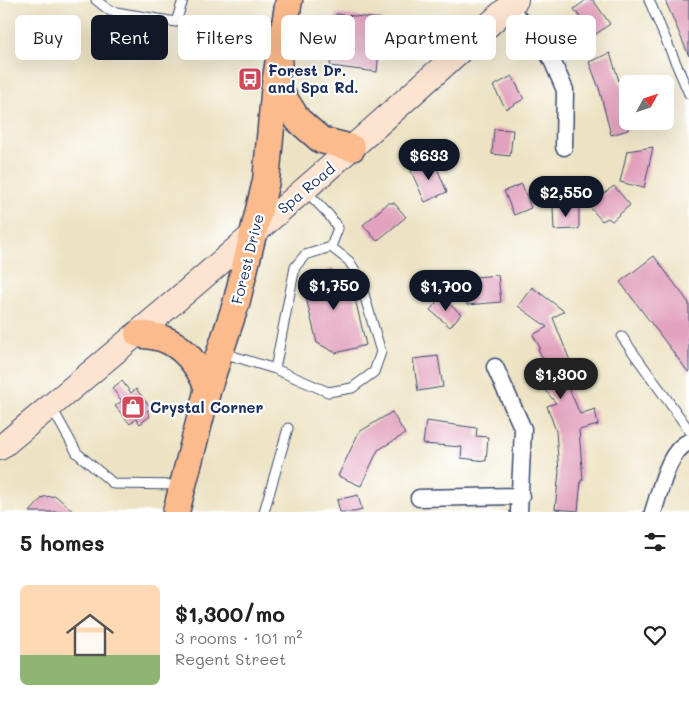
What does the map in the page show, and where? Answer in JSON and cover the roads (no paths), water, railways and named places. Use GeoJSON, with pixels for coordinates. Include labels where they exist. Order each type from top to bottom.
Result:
{"type":"FeatureCollection","features":[{"type":"Feature","properties":{"kind":"main road","name":"Forest Drive"},"geometry":{"type":"LineString","coordinates":[[176,512],[208,388],[236,304],[266,181],[275,84],[289,0]]}},
{"type":"Feature","properties":{"kind":"main road","name":"Spa Road"},"geometry":{"type":"LineString","coordinates":[[0,448],[138,334],[305,190],[513,3]]}},
{"type":"Feature","properties":{"kind":"main road"},"geometry":{"type":"LineString","coordinates":[[275,84],[298,120],[321,140],[352,148]]}},
{"type":"Feature","properties":{"kind":"main road"},"geometry":{"type":"LineString","coordinates":[[138,334],[161,338],[180,349],[197,366],[208,388]]}},
{"type":"Feature","properties":{"kind":"street"},"geometry":{"type":"LineString","coordinates":[[513,3],[551,58],[565,90],[564,147]]}},
{"type":"Feature","properties":{"kind":"street"},"geometry":{"type":"LineString","coordinates":[[418,498],[520,504],[523,428],[495,367]]}},
{"type":"Feature","properties":{"kind":"street"},"geometry":{"type":"LineString","coordinates":[[653,512],[671,460],[689,442]]}},
{"type":"Feature","properties":{"kind":"lane"},"geometry":{"type":"LineString","coordinates":[[96,0],[110,11],[176,22],[183,0]]}},
{"type":"Feature","properties":{"kind":"lane"},"geometry":{"type":"LineString","coordinates":[[649,0],[689,94]]}},
{"type":"Feature","properties":{"kind":"lane"},"geometry":{"type":"LineString","coordinates":[[305,190],[329,215],[338,228],[331,247]]}},
{"type":"Feature","properties":{"kind":"lane"},"geometry":{"type":"LineString","coordinates":[[274,369],[295,267],[305,255],[331,247]]}},
{"type":"Feature","properties":{"kind":"lane"},"geometry":{"type":"LineString","coordinates":[[220,352],[274,369],[328,392],[352,388],[374,372],[381,352],[359,276],[350,262],[331,247]]}},
{"type":"Feature","properties":{"kind":"lane"},"geometry":{"type":"LineString","coordinates":[[622,337],[689,430]]}},
{"type":"Feature","properties":{"kind":"lane"},"geometry":{"type":"LineString","coordinates":[[51,406],[77,453],[114,484],[184,485]]}},
{"type":"Feature","properties":{"kind":"lane"},"geometry":{"type":"LineString","coordinates":[[264,512],[288,428]]}},
{"type":"Feature","properties":{"kind":"place","name":"Forest Dr. and Spa Rd."},"geometry":{"type":"Point","coordinates":[250,79]}},
{"type":"Feature","properties":{"kind":"place","name":"Crystal Corner"},"geometry":{"type":"Point","coordinates":[133,407]}}]}
